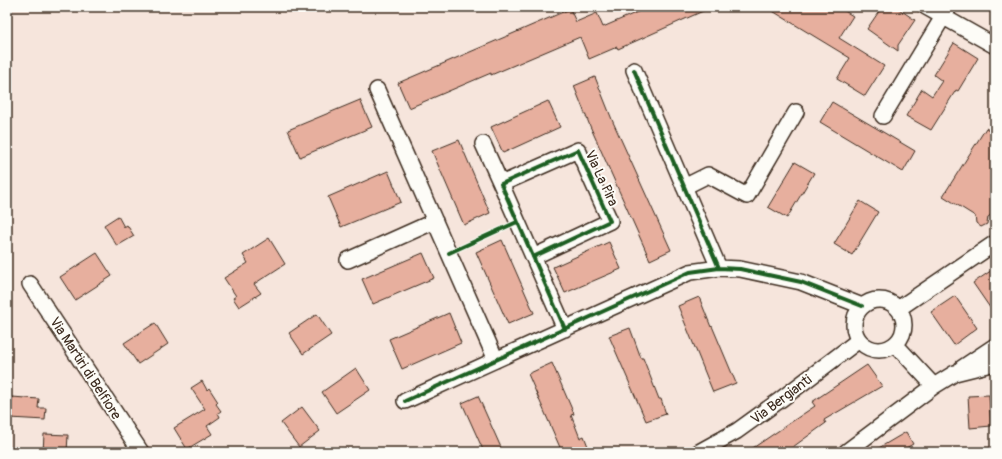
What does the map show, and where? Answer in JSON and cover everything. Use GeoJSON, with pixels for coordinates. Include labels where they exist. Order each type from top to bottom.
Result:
{"type":"FeatureCollection","features":[{"type":"Feature","properties":{"kind":"street"},"geometry":{"type":"LineString","coordinates":[[926,7],[946,12],[995,46]]}},
{"type":"Feature","properties":{"kind":"street"},"geometry":{"type":"LineString","coordinates":[[883,116],[946,12]]}},
{"type":"Feature","properties":{"kind":"street"},"geometry":{"type":"LineString","coordinates":[[634,70],[719,268]]}},
{"type":"Feature","properties":{"kind":"street"},"geometry":{"type":"LineString","coordinates":[[377,90],[496,360]]}},
{"type":"Feature","properties":{"kind":"street"},"geometry":{"type":"LineString","coordinates":[[684,187],[708,175],[747,196],[796,112]]}},
{"type":"Feature","properties":{"kind":"street"},"geometry":{"type":"LineString","coordinates":[[483,144],[565,329]]}},
{"type":"Feature","properties":{"kind":"street","name":"Via La Pira"},"geometry":{"type":"LineString","coordinates":[[501,184],[578,150],[610,221],[533,257]]}},
{"type":"Feature","properties":{"kind":"street"},"geometry":{"type":"LineString","coordinates":[[348,260],[435,222]]}},
{"type":"Feature","properties":{"kind":"street"},"geometry":{"type":"LineString","coordinates":[[898,309],[995,243]]}},
{"type":"Feature","properties":{"kind":"street"},"geometry":{"type":"LineString","coordinates":[[405,401],[690,272],[719,268],[740,269],[801,282],[862,306]]}},
{"type":"Feature","properties":{"kind":"street","name":"Via Martiri di Belfiore"},"geometry":{"type":"LineString","coordinates":[[30,284],[141,452]]}},
{"type":"Feature","properties":{"kind":"street"},"geometry":{"type":"LineString","coordinates":[[877,300],[892,304],[898,309],[904,324],[900,338],[895,344],[880,350],[872,349],[859,340],[855,333],[854,318],[862,306],[877,300]]}},
{"type":"Feature","properties":{"kind":"street","name":"Via Bergianti"},"geometry":{"type":"LineString","coordinates":[[699,452],[737,431],[859,340]]}},
{"type":"Feature","properties":{"kind":"street"},"geometry":{"type":"LineString","coordinates":[[895,344],[934,386]]}},
{"type":"Feature","properties":{"kind":"street"},"geometry":{"type":"LineString","coordinates":[[846,452],[934,386],[995,346]]}},
{"type":"Feature","properties":{"kind":"street"},"geometry":{"type":"LineString","coordinates":[[955,373],[995,363]]}},
{"type":"Feature","properties":{"kind":"building"},"geometry":{"type":"Polygon","coordinates":[[[649,7],[712,7],[618,49],[617,47],[589,59],[580,37],[409,108],[398,83],[570,9],[576,22],[597,13],[603,27],[649,7]]]}},
{"type":"Feature","properties":{"kind":"building"},"geometry":{"type":"Polygon","coordinates":[[[766,7],[838,7],[853,16],[839,38],[884,66],[865,96],[837,79],[850,58],[766,7]]]}},
{"type":"Feature","properties":{"kind":"building"},"geometry":{"type":"Polygon","coordinates":[[[882,7],[896,7],[915,20],[898,45],[898,51],[867,29],[882,7]]]}},
{"type":"Feature","properties":{"kind":"building"},"geometry":{"type":"Polygon","coordinates":[[[954,43],[978,58],[958,91],[956,90],[931,130],[906,116],[922,89],[932,96],[942,81],[934,75],[954,43]]]}},
{"type":"Feature","properties":{"kind":"building"},"geometry":{"type":"Polygon","coordinates":[[[595,77],[613,122],[671,250],[650,260],[590,126],[574,86],[595,77]]]}},
{"type":"Feature","properties":{"kind":"building"},"geometry":{"type":"Polygon","coordinates":[[[360,100],[372,127],[300,157],[288,130],[360,100]]]}},
{"type":"Feature","properties":{"kind":"building"},"geometry":{"type":"Polygon","coordinates":[[[548,101],[560,127],[503,153],[491,127],[548,101]]]}},
{"type":"Feature","properties":{"kind":"building"},"geometry":{"type":"Polygon","coordinates":[[[832,102],[915,151],[903,172],[820,122],[832,102]]]}},
{"type":"Feature","properties":{"kind":"building"},"geometry":{"type":"Polygon","coordinates":[[[986,128],[995,134],[995,212],[988,217],[987,224],[981,227],[976,223],[975,216],[943,196],[986,128]]]}},
{"type":"Feature","properties":{"kind":"building"},"geometry":{"type":"Polygon","coordinates":[[[459,140],[490,213],[464,225],[432,151],[459,140]]]}},
{"type":"Feature","properties":{"kind":"building"},"geometry":{"type":"Polygon","coordinates":[[[795,162],[814,173],[787,218],[768,207],[795,162]]]}},
{"type":"Feature","properties":{"kind":"building"},"geometry":{"type":"Polygon","coordinates":[[[388,171],[401,202],[341,227],[328,197],[388,171]]]}},
{"type":"Feature","properties":{"kind":"building"},"geometry":{"type":"Polygon","coordinates":[[[860,201],[878,212],[852,255],[834,244],[860,201]]]}},
{"type":"Feature","properties":{"kind":"building"},"geometry":{"type":"Polygon","coordinates":[[[118,216],[124,227],[127,225],[134,236],[117,246],[104,225],[118,216]]]}},
{"type":"Feature","properties":{"kind":"building"},"geometry":{"type":"Polygon","coordinates":[[[269,238],[285,264],[254,284],[261,293],[239,307],[233,298],[236,296],[224,278],[248,263],[243,255],[269,238]]]}},
{"type":"Feature","properties":{"kind":"building"},"geometry":{"type":"Polygon","coordinates":[[[502,240],[534,313],[508,324],[476,252],[502,240]]]}},
{"type":"Feature","properties":{"kind":"building"},"geometry":{"type":"Polygon","coordinates":[[[609,242],[621,269],[565,293],[553,267],[609,242]]]}},
{"type":"Feature","properties":{"kind":"building"},"geometry":{"type":"Polygon","coordinates":[[[97,253],[112,276],[75,300],[60,277],[97,253]]]}},
{"type":"Feature","properties":{"kind":"building"},"geometry":{"type":"Polygon","coordinates":[[[423,253],[434,278],[373,304],[362,279],[423,253]]]}},
{"type":"Feature","properties":{"kind":"building"},"geometry":{"type":"Polygon","coordinates":[[[995,268],[995,315],[973,283],[995,268]]]}},
{"type":"Feature","properties":{"kind":"building"},"geometry":{"type":"Polygon","coordinates":[[[955,296],[977,328],[954,345],[931,312],[955,296]]]}},
{"type":"Feature","properties":{"kind":"building"},"geometry":{"type":"Polygon","coordinates":[[[699,297],[736,383],[713,392],[678,306],[699,297]]]}},
{"type":"Feature","properties":{"kind":"building"},"geometry":{"type":"Polygon","coordinates":[[[449,313],[461,343],[402,369],[389,339],[449,313]]]}},
{"type":"Feature","properties":{"kind":"building"},"geometry":{"type":"Polygon","coordinates":[[[317,314],[331,335],[303,354],[289,333],[317,314]]]}},
{"type":"Feature","properties":{"kind":"building"},"geometry":{"type":"Polygon","coordinates":[[[155,323],[168,344],[138,364],[124,343],[155,323]]]}},
{"type":"Feature","properties":{"kind":"building"},"geometry":{"type":"Polygon","coordinates":[[[630,328],[641,358],[643,358],[666,414],[646,421],[609,336],[630,328]]]}},
{"type":"Feature","properties":{"kind":"building"},"geometry":{"type":"Polygon","coordinates":[[[552,363],[574,414],[571,415],[580,438],[584,436],[589,449],[583,452],[562,452],[528,374],[552,363]]]}},
{"type":"Feature","properties":{"kind":"building"},"geometry":{"type":"Polygon","coordinates":[[[867,365],[882,386],[824,420],[826,423],[786,452],[747,452],[815,406],[812,402],[867,365]]]}},
{"type":"Feature","properties":{"kind":"building"},"geometry":{"type":"Polygon","coordinates":[[[356,368],[370,390],[336,413],[322,392],[356,368]]]}},
{"type":"Feature","properties":{"kind":"building"},"geometry":{"type":"Polygon","coordinates":[[[202,381],[207,390],[209,388],[218,402],[216,404],[221,411],[218,413],[220,417],[207,426],[212,434],[187,449],[174,428],[205,409],[191,388],[202,381]]]}},
{"type":"Feature","properties":{"kind":"building"},"geometry":{"type":"Polygon","coordinates":[[[989,395],[991,426],[970,428],[968,396],[989,395]]]}},
{"type":"Feature","properties":{"kind":"building"},"geometry":{"type":"Polygon","coordinates":[[[478,396],[503,452],[484,452],[462,403],[478,396]]]}},
{"type":"Feature","properties":{"kind":"building"},"geometry":{"type":"Polygon","coordinates":[[[12,397],[39,399],[38,408],[46,408],[45,420],[10,418],[12,397]]]}},
{"type":"Feature","properties":{"kind":"building"},"geometry":{"type":"Polygon","coordinates":[[[302,407],[320,431],[299,447],[281,423],[302,407]]]}},
{"type":"Feature","properties":{"kind":"building"},"geometry":{"type":"Polygon","coordinates":[[[906,432],[913,444],[899,452],[872,452],[906,432]]]}},
{"type":"Feature","properties":{"kind":"building"},"geometry":{"type":"Polygon","coordinates":[[[44,434],[68,435],[67,452],[43,452],[44,434]]]}},
{"type":"Feature","properties":{"kind":"cycle path"},"geometry":{"type":"LineString","coordinates":[[634,70],[719,268]]}},
{"type":"Feature","properties":{"kind":"cycle path"},"geometry":{"type":"LineString","coordinates":[[533,257],[610,221],[578,150],[501,184],[565,329]]}},
{"type":"Feature","properties":{"kind":"cycle path"},"geometry":{"type":"LineString","coordinates":[[449,253],[517,222]]}},
{"type":"Feature","properties":{"kind":"cycle path"},"geometry":{"type":"LineString","coordinates":[[405,401],[690,272],[719,268],[740,269],[801,282],[862,306]]}}]}
